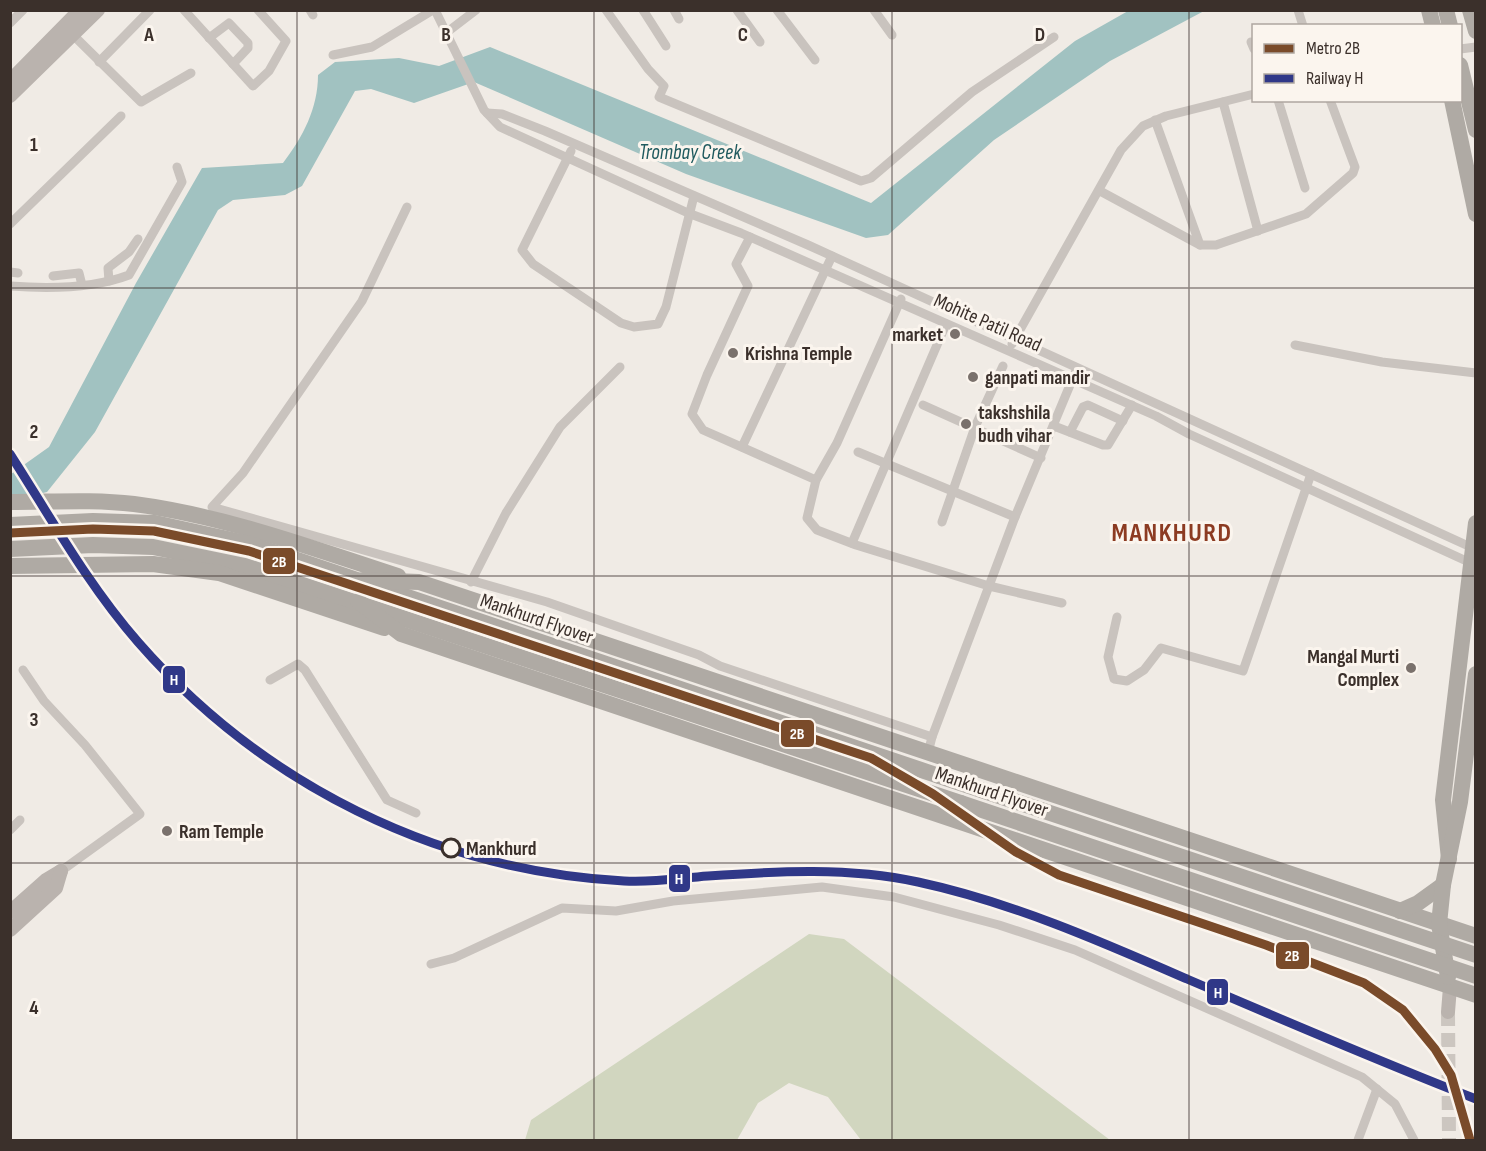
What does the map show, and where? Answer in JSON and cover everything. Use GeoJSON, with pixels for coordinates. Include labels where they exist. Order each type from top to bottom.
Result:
{"type":"FeatureCollection","features":[{"type":"Feature","properties":{"kind":"highway"},"geometry":{"type":"LineString","coordinates":[[1470,10],[1476,31]]}},
{"type":"Feature","properties":{"kind":"highway"},"geometry":{"type":"LineString","coordinates":[[1462,69],[1476,130]]}},
{"type":"Feature","properties":{"kind":"highway"},"geometry":{"type":"LineString","coordinates":[[1452,102],[1476,214]]}},
{"type":"Feature","properties":{"kind":"highway"},"geometry":{"type":"LineString","coordinates":[[10,502],[81,501],[178,511],[293,540],[365,573]]}},
{"type":"Feature","properties":{"kind":"highway"},"geometry":{"type":"LineString","coordinates":[[10,525],[93,521],[154,523],[365,573],[419,582],[710,680],[930,745],[947,759]]}},
{"type":"Feature","properties":{"kind":"highway"},"geometry":{"type":"LineString","coordinates":[[1449,859],[1443,800],[1476,523]]}},
{"type":"Feature","properties":{"kind":"highway"},"geometry":{"type":"LineString","coordinates":[[10,549],[93,545],[153,547],[245,566],[354,609],[401,634],[1476,995]]}},
{"type":"Feature","properties":{"kind":"highway"},"geometry":{"type":"LineString","coordinates":[[10,566],[153,564],[219,573],[354,609]]}},
{"type":"Feature","properties":{"kind":"highway","name":"Mankhurd Flyover"},"geometry":{"type":"LineString","coordinates":[[365,573],[413,599],[1476,956]]}},
{"type":"Feature","properties":{"kind":"highway","name":"Mankhurd Flyover"},"geometry":{"type":"LineString","coordinates":[[354,609],[407,617],[1476,976]]}},
{"type":"Feature","properties":{"kind":"highway"},"geometry":{"type":"LineString","coordinates":[[1450,987],[1439,924],[1443,885],[1460,802],[1476,674]]}},
{"type":"Feature","properties":{"kind":"highway"},"geometry":{"type":"LineString","coordinates":[[888,759],[947,759],[1476,937],[1450,987]]}},
{"type":"Feature","properties":{"kind":"highway"},"geometry":{"type":"LineString","coordinates":[[1400,911],[1418,903],[1443,885]]}},
{"type":"Feature","properties":{"kind":"street"},"geometry":{"type":"LineString","coordinates":[[10,23],[23,10]]}},
{"type":"Feature","properties":{"kind":"street"},"geometry":{"type":"LineString","coordinates":[[10,81],[81,10]]}},
{"type":"Feature","properties":{"kind":"street"},"geometry":{"type":"LineString","coordinates":[[10,96],[98,10]]}},
{"type":"Feature","properties":{"kind":"street"},"geometry":{"type":"LineString","coordinates":[[99,62],[150,10]]}},
{"type":"Feature","properties":{"kind":"street"},"geometry":{"type":"LineString","coordinates":[[190,13],[209,38],[253,86],[269,71],[286,41],[258,10]]}},
{"type":"Feature","properties":{"kind":"street"},"geometry":{"type":"LineString","coordinates":[[446,33],[476,10]]}},
{"type":"Feature","properties":{"kind":"street"},"geometry":{"type":"LineString","coordinates":[[606,10],[648,69],[664,86],[659,97],[861,180],[872,178],[972,92],[1054,37]]}},
{"type":"Feature","properties":{"kind":"street"},"geometry":{"type":"LineString","coordinates":[[643,10],[666,46]]}},
{"type":"Feature","properties":{"kind":"street"},"geometry":{"type":"LineString","coordinates":[[737,10],[760,42]]}},
{"type":"Feature","properties":{"kind":"street"},"geometry":{"type":"LineString","coordinates":[[777,10],[815,60]]}},
{"type":"Feature","properties":{"kind":"street"},"geometry":{"type":"LineString","coordinates":[[874,10],[892,35]]}},
{"type":"Feature","properties":{"kind":"street"},"geometry":{"type":"LineString","coordinates":[[333,55],[372,47],[437,12],[487,113],[502,114],[546,132],[802,242],[1311,474],[1473,556]]}},
{"type":"Feature","properties":{"kind":"street"},"geometry":{"type":"LineString","coordinates":[[209,38],[225,23],[229,23],[248,43],[248,48],[232,64]]}},
{"type":"Feature","properties":{"kind":"street"},"geometry":{"type":"LineString","coordinates":[[73,35],[141,102],[191,73]]}},
{"type":"Feature","properties":{"kind":"street"},"geometry":{"type":"LineString","coordinates":[[1008,351],[1121,150],[1143,126],[1155,120],[1252,94]]}},
{"type":"Feature","properties":{"kind":"street"},"geometry":{"type":"LineString","coordinates":[[1222,102],[1258,231]]}},
{"type":"Feature","properties":{"kind":"street"},"geometry":{"type":"LineString","coordinates":[[1279,102],[1305,188]]}},
{"type":"Feature","properties":{"kind":"street"},"geometry":{"type":"LineString","coordinates":[[1100,191],[1200,245],[1216,245],[1305,214],[1353,173],[1355,167],[1331,102]]}},
{"type":"Feature","properties":{"kind":"street","name":"Mohite Patil Road"},"geometry":{"type":"LineString","coordinates":[[487,113],[500,127],[688,213],[750,237],[1148,412],[1306,488],[1473,556]]}},
{"type":"Feature","properties":{"kind":"street"},"geometry":{"type":"LineString","coordinates":[[10,224],[121,116]]}},
{"type":"Feature","properties":{"kind":"street"},"geometry":{"type":"LineString","coordinates":[[1155,120],[1200,245]]}},
{"type":"Feature","properties":{"kind":"street"},"geometry":{"type":"LineString","coordinates":[[541,145],[546,132]]}},
{"type":"Feature","properties":{"kind":"street"},"geometry":{"type":"LineString","coordinates":[[574,144],[522,250],[523,254],[533,264],[621,323],[634,327],[658,324],[666,307],[694,196]]}},
{"type":"Feature","properties":{"kind":"street"},"geometry":{"type":"LineString","coordinates":[[596,169],[602,156]]}},
{"type":"Feature","properties":{"kind":"street"},"geometry":{"type":"LineString","coordinates":[[10,286],[53,289],[109,281],[129,275],[182,182],[177,167]]}},
{"type":"Feature","properties":{"kind":"street"},"geometry":{"type":"LineString","coordinates":[[407,207],[362,301],[243,473],[212,507],[547,602],[699,655],[720,666],[930,745],[1015,517],[1077,368]]}},
{"type":"Feature","properties":{"kind":"street"},"geometry":{"type":"LineString","coordinates":[[750,237],[736,264],[748,286],[692,414],[703,430],[816,480]]}},
{"type":"Feature","properties":{"kind":"street"},"geometry":{"type":"LineString","coordinates":[[109,281],[108,268],[129,252],[138,239]]}},
{"type":"Feature","properties":{"kind":"street"},"geometry":{"type":"LineString","coordinates":[[795,257],[802,242]]}},
{"type":"Feature","properties":{"kind":"street"},"geometry":{"type":"LineString","coordinates":[[742,447],[832,256]]}},
{"type":"Feature","properties":{"kind":"street"},"geometry":{"type":"LineString","coordinates":[[52,276],[83,273],[82,285]]}},
{"type":"Feature","properties":{"kind":"street"},"geometry":{"type":"LineString","coordinates":[[904,289],[837,442],[816,480],[807,518],[817,530],[852,543],[989,586],[1062,603]]}},
{"type":"Feature","properties":{"kind":"street"},"geometry":{"type":"LineString","coordinates":[[852,543],[946,324]]}},
{"type":"Feature","properties":{"kind":"street"},"geometry":{"type":"LineString","coordinates":[[1295,345],[1382,362],[1476,373]]}},
{"type":"Feature","properties":{"kind":"street"},"geometry":{"type":"LineString","coordinates":[[942,522],[975,427],[1003,366]]}},
{"type":"Feature","properties":{"kind":"street"},"geometry":{"type":"LineString","coordinates":[[471,582],[506,513],[560,427],[620,367]]}},
{"type":"Feature","properties":{"kind":"street"},"geometry":{"type":"LineString","coordinates":[[1148,412],[1152,401]]}},
{"type":"Feature","properties":{"kind":"street"},"geometry":{"type":"LineString","coordinates":[[923,405],[1041,458]]}},
{"type":"Feature","properties":{"kind":"street"},"geometry":{"type":"LineString","coordinates":[[1070,432],[1083,407],[1088,405],[1123,421]]}},
{"type":"Feature","properties":{"kind":"street"},"geometry":{"type":"LineString","coordinates":[[1054,426],[1103,446],[1108,445],[1132,405]]}},
{"type":"Feature","properties":{"kind":"street"},"geometry":{"type":"LineString","coordinates":[[1242,457],[1247,445]]}},
{"type":"Feature","properties":{"kind":"street"},"geometry":{"type":"LineString","coordinates":[[858,452],[1015,517]]}},
{"type":"Feature","properties":{"kind":"street"},"geometry":{"type":"LineString","coordinates":[[1117,617],[1108,657],[1114,679],[1127,681],[1143,670],[1161,648],[1243,671],[1311,474]]}},
{"type":"Feature","properties":{"kind":"street"},"geometry":{"type":"LineString","coordinates":[[270,680],[290,666],[298,664],[387,800],[416,813]]}},
{"type":"Feature","properties":{"kind":"street"},"geometry":{"type":"LineString","coordinates":[[710,680],[720,666]]}},
{"type":"Feature","properties":{"kind":"street"},"geometry":{"type":"LineString","coordinates":[[10,912],[46,880],[140,814],[85,745],[44,701],[23,670]]}},
{"type":"Feature","properties":{"kind":"street"},"geometry":{"type":"LineString","coordinates":[[10,830],[20,820]]}},
{"type":"Feature","properties":{"kind":"street"},"geometry":{"type":"LineString","coordinates":[[10,930],[56,888],[61,871]]}},
{"type":"Feature","properties":{"kind":"street"},"geometry":{"type":"LineString","coordinates":[[431,964],[454,958],[562,908],[616,911],[673,901],[822,887],[894,897],[999,925],[1075,950],[1362,1077],[1395,1104],[1414,1140]]}},
{"type":"Feature","properties":{"kind":"street"},"geometry":{"type":"LineString","coordinates":[[1448,1012],[1450,987]]}},
{"type":"Feature","properties":{"kind":"street"},"geometry":{"type":"LineString","coordinates":[[1358,1140],[1377,1089]]}},
{"type":"Feature","properties":{"kind":"green space"},"geometry":{"type":"Polygon","coordinates":[[[809,934],[844,939],[1110,1140],[861,1140],[828,1097],[789,1083],[758,1103],[737,1140],[525,1140],[531,1120],[809,934]]]}},
{"type":"Feature","properties":{"kind":"water","name":"Trombay Creek"},"geometry":{"type":"Polygon","coordinates":[[[1128,11],[1204,11],[1110,61],[994,140],[888,235],[866,238],[686,174],[474,82],[414,103],[371,89],[355,91],[302,186],[285,195],[233,200],[218,210],[95,432],[47,492],[11,501],[11,474],[49,447],[136,283],[202,168],[283,163],[308,122],[315,99],[318,75],[335,62],[399,58],[439,66],[490,47],[871,203],[1075,41],[1128,11]]]}},
{"type":"Feature","properties":{"kind":"tunnel"},"geometry":{"type":"LineString","coordinates":[[1448,1012],[1449,1140]]}},
{"type":"Feature","properties":{"kind":"metro line","name":"2B"},"geometry":{"type":"LineString","coordinates":[[10,533],[93,529],[154,531],[249,551],[871,758],[933,794],[1016,852],[1059,875],[1266,945],[1364,983],[1403,1010],[1435,1049],[1451,1075],[1470,1140]]}},
{"type":"Feature","properties":{"kind":"rail line","name":"H"},"geometry":{"type":"LineString","coordinates":[[10,454],[103,598],[138,642],[187,693],[240,738],[297,777],[357,811],[420,838],[486,859],[554,874],[624,881],[656,881],[761,873],[840,872],[892,877],[953,890],[1021,911],[1088,937],[1476,1099]]}},
{"type":"Feature","properties":{"kind":"place","name":"market"},"geometry":{"type":"Point","coordinates":[955,334]}},
{"type":"Feature","properties":{"kind":"place","name":"Krishna Temple"},"geometry":{"type":"Point","coordinates":[733,353]}},
{"type":"Feature","properties":{"kind":"place","name":"ganpati mandir"},"geometry":{"type":"Point","coordinates":[973,377]}},
{"type":"Feature","properties":{"kind":"place","name":"takshshila budh vihar"},"geometry":{"type":"Point","coordinates":[966,424]}},
{"type":"Feature","properties":{"kind":"place","name":"Mangal Murti Complex"},"geometry":{"type":"Point","coordinates":[1411,668]}},
{"type":"Feature","properties":{"kind":"place","name":"Ram Temple"},"geometry":{"type":"Point","coordinates":[167,831]}},
{"type":"Feature","properties":{"kind":"place","name":"Mankhurd"},"geometry":{"type":"Point","coordinates":[451,848]}},
{"type":"Feature","properties":{"kind":"district","name":"MANKHURD"},"geometry":{"type":"Point","coordinates":[1172,532]}}]}
